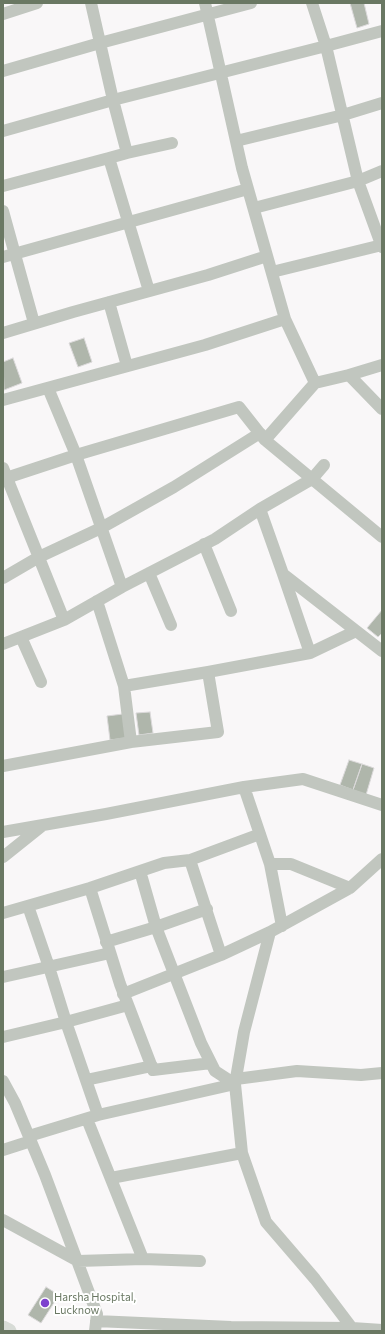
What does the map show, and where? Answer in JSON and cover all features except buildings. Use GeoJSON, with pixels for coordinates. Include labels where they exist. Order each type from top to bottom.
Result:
{"type":"FeatureCollection","features":[{"type":"Feature","properties":{"kind":"main road"},"geometry":{"type":"LineString","coordinates":[[3,1328],[9,1331]]}},
{"type":"Feature","properties":{"kind":"street"},"geometry":{"type":"LineString","coordinates":[[3,14],[37,3]]}},
{"type":"Feature","properties":{"kind":"street"},"geometry":{"type":"LineString","coordinates":[[91,3],[127,154]]}},
{"type":"Feature","properties":{"kind":"street"},"geometry":{"type":"LineString","coordinates":[[205,3],[236,141],[267,256],[286,319],[315,383]]}},
{"type":"Feature","properties":{"kind":"street"},"geometry":{"type":"LineString","coordinates":[[3,71],[100,43],[251,3]]}},
{"type":"Feature","properties":{"kind":"street"},"geometry":{"type":"LineString","coordinates":[[272,272],[382,246],[358,181],[326,46],[312,3]]}},
{"type":"Feature","properties":{"kind":"street"},"geometry":{"type":"LineString","coordinates":[[3,131],[113,100],[382,31]]}},
{"type":"Feature","properties":{"kind":"street"},"geometry":{"type":"LineString","coordinates":[[236,141],[342,115],[382,103]]}},
{"type":"Feature","properties":{"kind":"street"},"geometry":{"type":"LineString","coordinates":[[3,186],[172,143]]}},
{"type":"Feature","properties":{"kind":"street"},"geometry":{"type":"LineString","coordinates":[[109,158],[148,291]]}},
{"type":"Feature","properties":{"kind":"street"},"geometry":{"type":"LineString","coordinates":[[254,208],[358,181],[382,171]]}},
{"type":"Feature","properties":{"kind":"street"},"geometry":{"type":"LineString","coordinates":[[9,256],[248,189]]}},
{"type":"Feature","properties":{"kind":"street"},"geometry":{"type":"LineString","coordinates":[[3,211],[9,256],[34,323]]}},
{"type":"Feature","properties":{"kind":"street"},"geometry":{"type":"LineString","coordinates":[[3,333],[208,275],[267,256]]}},
{"type":"Feature","properties":{"kind":"street"},"geometry":{"type":"LineString","coordinates":[[109,302],[127,366]]}},
{"type":"Feature","properties":{"kind":"street"},"geometry":{"type":"LineString","coordinates":[[3,400],[205,345],[286,319]]}},
{"type":"Feature","properties":{"kind":"street"},"geometry":{"type":"LineString","coordinates":[[3,578],[39,557],[101,528],[263,437],[315,383],[382,365]]}},
{"type":"Feature","properties":{"kind":"street"},"geometry":{"type":"LineString","coordinates":[[349,375],[382,409]]}},
{"type":"Feature","properties":{"kind":"street"},"geometry":{"type":"LineString","coordinates":[[48,388],[76,454],[122,587]]}},
{"type":"Feature","properties":{"kind":"street"},"geometry":{"type":"LineString","coordinates":[[64,620],[4,475],[239,407],[263,437],[312,479],[381,533]]}},
{"type":"Feature","properties":{"kind":"street"},"geometry":{"type":"LineString","coordinates":[[3,644],[64,620],[122,587],[215,538],[260,509],[312,479],[324,465]]}},
{"type":"Feature","properties":{"kind":"street"},"geometry":{"type":"LineString","coordinates":[[260,509],[310,653]]}},
{"type":"Feature","properties":{"kind":"street"},"geometry":{"type":"LineString","coordinates":[[204,544],[231,611]]}},
{"type":"Feature","properties":{"kind":"street"},"geometry":{"type":"LineString","coordinates":[[149,573],[171,625]]}},
{"type":"Feature","properties":{"kind":"street"},"geometry":{"type":"LineString","coordinates":[[283,574],[382,651]]}},
{"type":"Feature","properties":{"kind":"street"},"geometry":{"type":"LineString","coordinates":[[97,601],[124,686],[131,742]]}},
{"type":"Feature","properties":{"kind":"street"},"geometry":{"type":"LineString","coordinates":[[124,686],[310,653],[356,631]]}},
{"type":"Feature","properties":{"kind":"street"},"geometry":{"type":"LineString","coordinates":[[21,637],[41,682]]}},
{"type":"Feature","properties":{"kind":"street"},"geometry":{"type":"LineString","coordinates":[[3,766],[131,742],[218,732],[208,672]]}},
{"type":"Feature","properties":{"kind":"street"},"geometry":{"type":"LineString","coordinates":[[3,832],[106,814],[244,787],[303,779],[382,805]]}},
{"type":"Feature","properties":{"kind":"street"},"geometry":{"type":"LineString","coordinates":[[244,787],[270,864],[282,926]]}},
{"type":"Feature","properties":{"kind":"street"},"geometry":{"type":"LineString","coordinates":[[3,857],[44,825]]}},
{"type":"Feature","properties":{"kind":"street"},"geometry":{"type":"LineString","coordinates":[[3,913],[90,888],[164,863],[190,860],[260,834]]}},
{"type":"Feature","properties":{"kind":"street"},"geometry":{"type":"LineString","coordinates":[[3,1037],[66,1022],[125,999],[174,974],[221,955],[270,932],[350,888],[382,859]]}},
{"type":"Feature","properties":{"kind":"street"},"geometry":{"type":"LineString","coordinates":[[190,860],[221,955]]}},
{"type":"Feature","properties":{"kind":"street"},"geometry":{"type":"LineString","coordinates":[[270,864],[291,864],[350,888]]}},
{"type":"Feature","properties":{"kind":"street"},"geometry":{"type":"LineString","coordinates":[[140,871],[156,927],[201,1043],[215,1072],[236,1082]]}},
{"type":"Feature","properties":{"kind":"street"},"geometry":{"type":"LineString","coordinates":[[90,888],[125,999],[153,1070],[211,1063]]}},
{"type":"Feature","properties":{"kind":"street"},"geometry":{"type":"LineString","coordinates":[[28,906],[86,1080],[93,1117],[111,1178],[143,1259]]}},
{"type":"Feature","properties":{"kind":"street"},"geometry":{"type":"LineString","coordinates":[[3,977],[49,967],[108,948],[156,927],[207,909]]}},
{"type":"Feature","properties":{"kind":"street"},"geometry":{"type":"LineString","coordinates":[[270,932],[244,1032],[236,1082],[242,1153],[266,1222],[315,1279],[352,1328]]}},
{"type":"Feature","properties":{"kind":"street"},"geometry":{"type":"LineString","coordinates":[[86,1080],[152,1066]]}},
{"type":"Feature","properties":{"kind":"street"},"geometry":{"type":"LineString","coordinates":[[3,1150],[93,1117],[236,1082],[297,1071],[361,1076],[382,1074]]}},
{"type":"Feature","properties":{"kind":"street"},"geometry":{"type":"LineString","coordinates":[[3,1081],[15,1103],[45,1175],[97,1314],[96,1326],[352,1328],[382,1330]]}},
{"type":"Feature","properties":{"kind":"street"},"geometry":{"type":"LineString","coordinates":[[111,1178],[242,1153]]}},
{"type":"Feature","properties":{"kind":"street"},"geometry":{"type":"LineString","coordinates":[[3,1220],[78,1262],[143,1259],[200,1262]]}},
{"type":"Feature","properties":{"kind":"place","name":"Harsha Hospital, Lucknow"},"geometry":{"type":"Point","coordinates":[45,1303]}}]}
